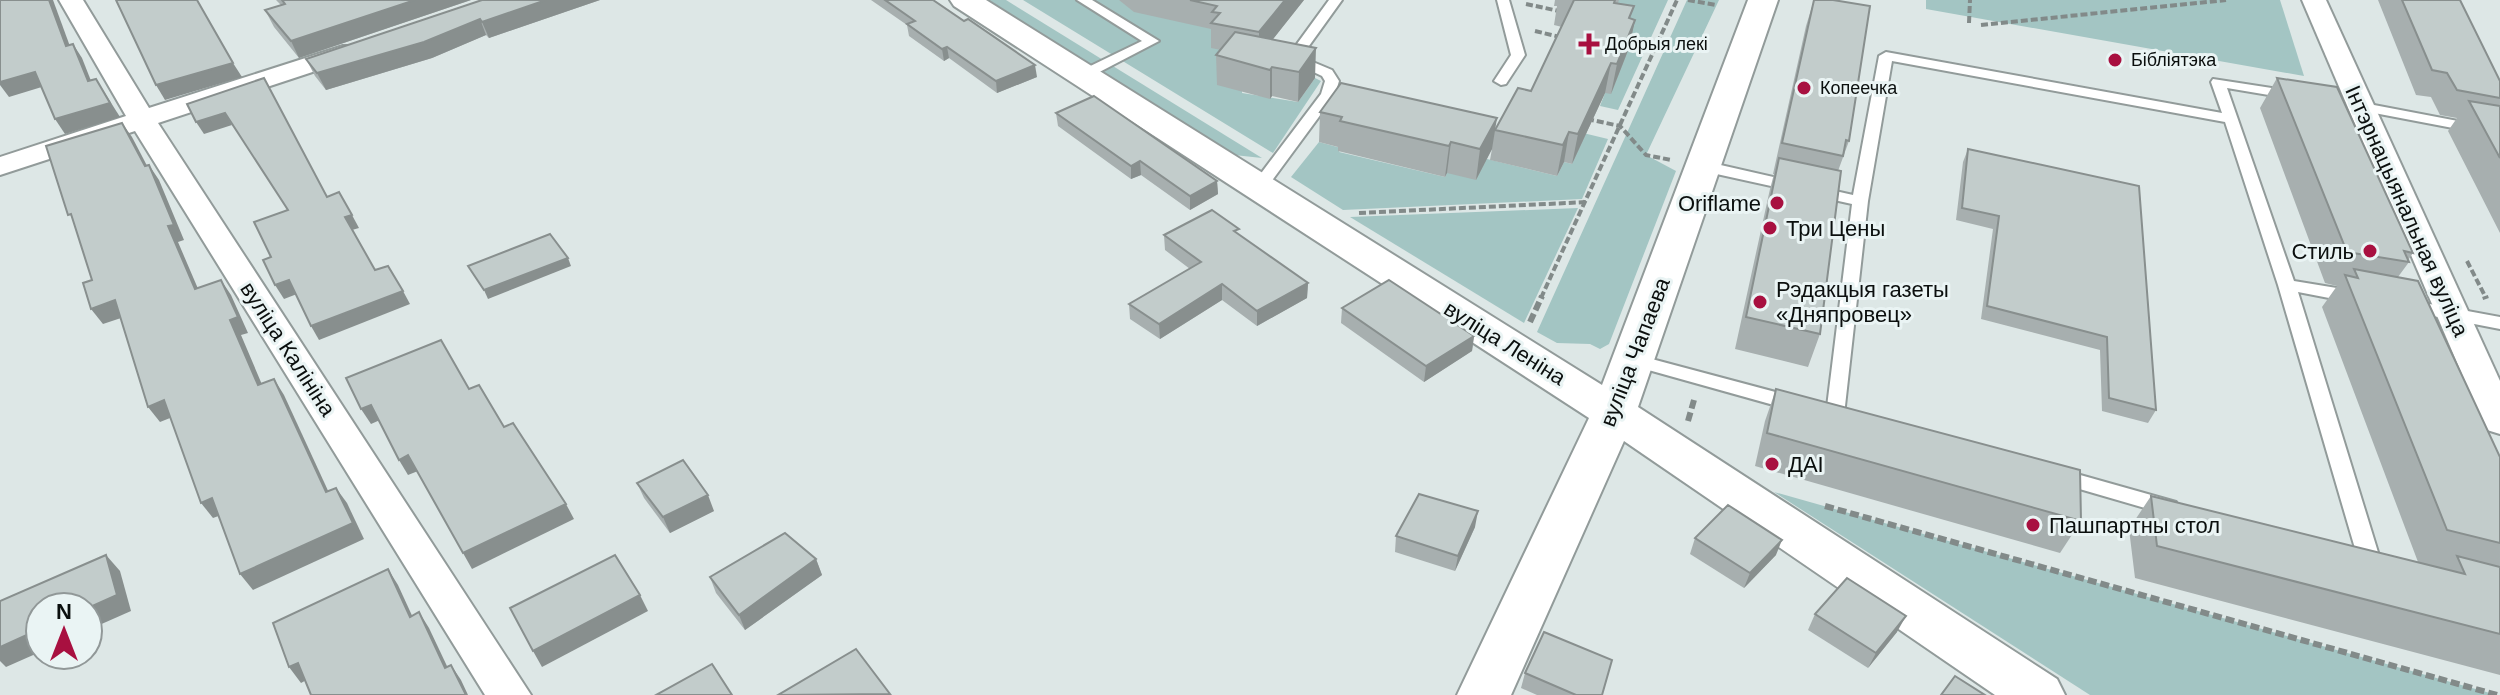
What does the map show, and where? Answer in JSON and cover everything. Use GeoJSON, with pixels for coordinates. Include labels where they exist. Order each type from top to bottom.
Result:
{"type":"FeatureCollection","features":[{"type":"Feature","properties":{"kind":"street","name":"вуліца Калініна"},"geometry":{"type":"LineString","coordinates":[[71,0],[143,122],[509,695]]}},
{"type":"Feature","properties":{"kind":"street","name":"вуліца Леніна"},"geometry":{"type":"LineString","coordinates":[[965,0],[1614,413],[2038,695]]}},
{"type":"Feature","properties":{"kind":"street","name":"вуліца Чапаева"},"geometry":{"type":"LineString","coordinates":[[1484,695],[1614,413],[1763,0]]}},
{"type":"Feature","properties":{"kind":"street","name":"Інтэрнацыянальная вуліца"},"geometry":{"type":"LineString","coordinates":[[2314,0],[2352,105],[2500,421]]}},
{"type":"Feature","properties":{"kind":"street"},"geometry":{"type":"LineString","coordinates":[[0,166],[369,46]]}},
{"type":"Feature","properties":{"kind":"lane"},"geometry":{"type":"LineString","coordinates":[[1083,0],[1152,41],[1083,75]]}},
{"type":"Feature","properties":{"kind":"lane"},"geometry":{"type":"LineString","coordinates":[[1259,187],[1328,94],[1332,81],[1327,73],[1293,59],[1336,0]]}},
{"type":"Feature","properties":{"kind":"lane"},"geometry":{"type":"LineString","coordinates":[[1501,81],[1518,55],[1503,0]]}},
{"type":"Feature","properties":{"kind":"lane"},"geometry":{"type":"LineString","coordinates":[[1633,360],[1842,417],[1860,201],[1886,56],[2231,119]]}},
{"type":"Feature","properties":{"kind":"lane"},"geometry":{"type":"LineString","coordinates":[[2312,98],[2218,82],[2378,564],[2340,553]]}},
{"type":"Feature","properties":{"kind":"lane"},"geometry":{"type":"LineString","coordinates":[[1328,94],[1371,103]]}},
{"type":"Feature","properties":{"kind":"lane"},"geometry":{"type":"LineString","coordinates":[[2352,105],[2500,133]]}},
{"type":"Feature","properties":{"kind":"lane"},"geometry":{"type":"LineString","coordinates":[[1703,166],[1860,201]]}},
{"type":"Feature","properties":{"kind":"lane"},"geometry":{"type":"LineString","coordinates":[[2287,285],[2500,323]]}},
{"type":"Feature","properties":{"kind":"lane"},"geometry":{"type":"LineString","coordinates":[[2034,470],[2187,511]]}},
{"type":"Feature","properties":{"kind":"path"},"geometry":{"type":"LineString","coordinates":[[1526,331],[1588,202],[1677,0]]}},
{"type":"Feature","properties":{"kind":"path"},"geometry":{"type":"LineString","coordinates":[[1688,0],[1716,5]]}},
{"type":"Feature","properties":{"kind":"path"},"geometry":{"type":"LineString","coordinates":[[1969,23],[1970,0]]}},
{"type":"Feature","properties":{"kind":"path"},"geometry":{"type":"LineString","coordinates":[[1981,25],[2226,0]]}},
{"type":"Feature","properties":{"kind":"path"},"geometry":{"type":"LineString","coordinates":[[1522,3],[1560,11]]}},
{"type":"Feature","properties":{"kind":"path"},"geometry":{"type":"LineString","coordinates":[[1576,117],[1620,126],[1646,155],[1703,166]]}},
{"type":"Feature","properties":{"kind":"path"},"geometry":{"type":"LineString","coordinates":[[1354,214],[1588,202]]}},
{"type":"Feature","properties":{"kind":"path"},"geometry":{"type":"LineString","coordinates":[[1821,505],[2497,695]]}},
{"type":"Feature","properties":{"kind":"shaded area"},"geometry":{"type":"Polygon","coordinates":[[[989,0],[1006,0],[1262,158],[1234,155],[1220,147],[989,0]]]}},
{"type":"Feature","properties":{"kind":"shaded area"},"geometry":{"type":"Polygon","coordinates":[[[1023,0],[1244,0],[1242,93],[1298,102],[1315,78],[1321,81],[1273,153],[1023,0]]]}},
{"type":"Feature","properties":{"kind":"shaded area"},"geometry":{"type":"Polygon","coordinates":[[[1604,0],[1668,0],[1618,110],[1600,106],[1605,93],[1611,93],[1617,78],[1604,0]]]}},
{"type":"Feature","properties":{"kind":"shaded area"},"geometry":{"type":"Polygon","coordinates":[[[1687,0],[1719,0],[1646,155],[1676,171],[1609,344],[1600,349],[1590,344],[1557,343],[1537,332],[1687,0]]]}},
{"type":"Feature","properties":{"kind":"shaded area"},"geometry":{"type":"Polygon","coordinates":[[[1926,0],[2280,0],[2304,76],[1926,9],[1926,0]]]}},
{"type":"Feature","properties":{"kind":"shaded area"},"geometry":{"type":"Polygon","coordinates":[[[1579,132],[1608,139],[1582,199],[1343,210],[1291,177],[1319,142],[1341,148],[1339,152],[1445,177],[1447,173],[1487,159],[1557,176],[1564,162],[1572,164],[1579,132]]]}},
{"type":"Feature","properties":{"kind":"shaded area"},"geometry":{"type":"Polygon","coordinates":[[[1578,208],[1524,323],[1350,217],[1578,208]]]}},
{"type":"Feature","properties":{"kind":"shaded area"},"geometry":{"type":"Polygon","coordinates":[[[1774,492],[2497,695],[2090,695],[1774,492]]]}},
{"type":"Feature","properties":{"kind":"building"},"geometry":{"type":"Polygon","coordinates":[[[0,0],[49,0],[66,46],[73,44],[88,81],[96,79],[110,103],[55,119],[35,72],[0,82],[0,0]]]}},
{"type":"Feature","properties":{"kind":"building"},"geometry":{"type":"Polygon","coordinates":[[[116,0],[197,0],[233,63],[156,85],[116,0]]]}},
{"type":"Feature","properties":{"kind":"building"},"geometry":{"type":"Polygon","coordinates":[[[282,0],[415,0],[291,41],[265,10],[285,4],[282,0]]]}},
{"type":"Feature","properties":{"kind":"building"},"geometry":{"type":"Polygon","coordinates":[[[482,0],[546,0],[482,22],[480,19],[424,42],[317,73],[306,59],[482,0]]]}},
{"type":"Feature","properties":{"kind":"building"},"geometry":{"type":"Polygon","coordinates":[[[885,0],[933,0],[964,21],[968,19],[1035,65],[996,81],[907,24],[915,21],[885,0]]]}},
{"type":"Feature","properties":{"kind":"building"},"geometry":{"type":"Polygon","coordinates":[[[1190,0],[1285,0],[1259,32],[1211,23],[1220,13],[1212,12],[1217,6],[1190,0]]]}},
{"type":"Feature","properties":{"kind":"building"},"geometry":{"type":"Polygon","coordinates":[[[1574,0],[1615,0],[1614,3],[1634,6],[1629,18],[1635,20],[1617,64],[1611,63],[1578,134],[1569,132],[1563,145],[1495,130],[1518,88],[1531,91],[1574,0]]]}},
{"type":"Feature","properties":{"kind":"building"},"geometry":{"type":"Polygon","coordinates":[[[1814,0],[1870,6],[1849,141],[1846,140],[1843,156],[1782,143],[1814,0]]]}},
{"type":"Feature","properties":{"kind":"building"},"geometry":{"type":"Polygon","coordinates":[[[2402,0],[2460,0],[2500,81],[2500,98],[2457,90],[2447,73],[2432,70],[2402,0]]]}},
{"type":"Feature","properties":{"kind":"building"},"geometry":{"type":"Polygon","coordinates":[[[1235,32],[1316,48],[1299,72],[1272,67],[1270,70],[1216,55],[1235,32]]]}},
{"type":"Feature","properties":{"kind":"building"},"geometry":{"type":"Polygon","coordinates":[[[264,78],[327,197],[339,192],[352,215],[345,217],[375,270],[388,266],[403,291],[311,326],[289,280],[275,285],[263,260],[271,257],[254,222],[288,210],[225,113],[196,122],[187,104],[264,78]]]}},
{"type":"Feature","properties":{"kind":"building"},"geometry":{"type":"Polygon","coordinates":[[[2277,78],[2337,87],[2413,253],[2404,251],[2409,262],[2347,252],[2277,78]]]}},
{"type":"Feature","properties":{"kind":"building"},"geometry":{"type":"Polygon","coordinates":[[[1341,83],[1497,118],[1480,149],[1451,142],[1449,146],[1340,121],[1342,117],[1320,112],[1341,83]]]}},
{"type":"Feature","properties":{"kind":"building"},"geometry":{"type":"Polygon","coordinates":[[[1094,96],[1217,181],[1190,196],[1140,161],[1131,166],[1056,113],[1094,96]]]}},
{"type":"Feature","properties":{"kind":"building"},"geometry":{"type":"Polygon","coordinates":[[[2469,101],[2500,106],[2500,158],[2469,101]]]}},
{"type":"Feature","properties":{"kind":"building"},"geometry":{"type":"Polygon","coordinates":[[[122,123],[145,166],[149,165],[174,225],[168,226],[195,289],[221,280],[238,317],[230,320],[258,385],[274,379],[326,492],[336,488],[353,523],[240,574],[212,498],[201,503],[164,400],[148,407],[115,300],[91,309],[83,283],[92,280],[46,146],[122,123]]]}},
{"type":"Feature","properties":{"kind":"building"},"geometry":{"type":"Polygon","coordinates":[[[1968,149],[2139,186],[2156,410],[2109,398],[2107,337],[1987,306],[1999,216],[1962,208],[1968,149]]]}},
{"type":"Feature","properties":{"kind":"building"},"geometry":{"type":"Polygon","coordinates":[[[1779,158],[1841,171],[1820,334],[1746,317],[1779,158]]]}},
{"type":"Feature","properties":{"kind":"building"},"geometry":{"type":"Polygon","coordinates":[[[1212,210],[1239,229],[1234,231],[1308,283],[1257,311],[1222,284],[1159,324],[1129,304],[1201,262],[1164,235],[1212,210]]]}},
{"type":"Feature","properties":{"kind":"building"},"geometry":{"type":"Polygon","coordinates":[[[550,234],[568,258],[484,290],[468,266],[550,234]]]}},
{"type":"Feature","properties":{"kind":"building"},"geometry":{"type":"Polygon","coordinates":[[[2354,269],[2418,281],[2500,457],[2500,543],[2447,530],[2345,275],[2358,278],[2354,269]]]}},
{"type":"Feature","properties":{"kind":"building"},"geometry":{"type":"Polygon","coordinates":[[[1389,280],[1474,336],[1426,366],[1342,308],[1389,280]]]}},
{"type":"Feature","properties":{"kind":"building"},"geometry":{"type":"Polygon","coordinates":[[[441,340],[469,389],[479,385],[504,427],[513,423],[566,504],[463,553],[408,455],[399,460],[371,405],[361,409],[346,378],[441,340]]]}},
{"type":"Feature","properties":{"kind":"building"},"geometry":{"type":"Polygon","coordinates":[[[1776,389],[2080,470],[2081,521],[1767,433],[1776,389]]]}},
{"type":"Feature","properties":{"kind":"building"},"geometry":{"type":"Polygon","coordinates":[[[683,460],[708,495],[663,517],[637,483],[683,460]]]}},
{"type":"Feature","properties":{"kind":"building"},"geometry":{"type":"Polygon","coordinates":[[[1419,494],[1478,511],[1458,556],[1396,536],[1419,494]]]}},
{"type":"Feature","properties":{"kind":"building"},"geometry":{"type":"Polygon","coordinates":[[[2151,496],[2465,574],[2457,556],[2500,567],[2500,634],[2157,546],[2151,496]]]}},
{"type":"Feature","properties":{"kind":"building"},"geometry":{"type":"Polygon","coordinates":[[[1728,505],[1782,540],[1750,573],[1695,538],[1728,505]]]}},
{"type":"Feature","properties":{"kind":"building"},"geometry":{"type":"Polygon","coordinates":[[[785,533],[816,559],[739,615],[710,577],[785,533]]]}},
{"type":"Feature","properties":{"kind":"building"},"geometry":{"type":"Polygon","coordinates":[[[106,555],[117,595],[104,601],[104,591],[24,591],[24,636],[0,647],[0,601],[106,555]]]}},
{"type":"Feature","properties":{"kind":"building"},"geometry":{"type":"Polygon","coordinates":[[[615,555],[640,595],[533,651],[510,608],[615,555]]]}},
{"type":"Feature","properties":{"kind":"building"},"geometry":{"type":"Polygon","coordinates":[[[388,569],[410,617],[419,612],[445,668],[451,665],[466,695],[311,695],[298,663],[289,667],[273,623],[388,569]]]}},
{"type":"Feature","properties":{"kind":"building"},"geometry":{"type":"Polygon","coordinates":[[[1847,578],[1906,616],[1876,653],[1815,614],[1847,578]]]}},
{"type":"Feature","properties":{"kind":"building"},"geometry":{"type":"Polygon","coordinates":[[[1544,632],[1612,660],[1602,695],[1576,695],[1525,673],[1544,632]]]}},
{"type":"Feature","properties":{"kind":"building"},"geometry":{"type":"Polygon","coordinates":[[[856,649],[890,694],[778,695],[856,649]]]}},
{"type":"Feature","properties":{"kind":"building"},"geometry":{"type":"Polygon","coordinates":[[[712,664],[732,695],[656,695],[712,664]]]}},
{"type":"Feature","properties":{"kind":"building"},"geometry":{"type":"Polygon","coordinates":[[[1955,676],[1985,695],[1941,695],[1955,676]]]}},
{"type":"Feature","properties":{"kind":"place","name":"Добрыя лекі"},"geometry":{"type":"Point","coordinates":[1589,44]}},
{"type":"Feature","properties":{"kind":"place","name":"Бібліятэка"},"geometry":{"type":"Point","coordinates":[2115,60]}},
{"type":"Feature","properties":{"kind":"place","name":"Копеечка"},"geometry":{"type":"Point","coordinates":[1804,88]}},
{"type":"Feature","properties":{"kind":"place","name":"Oriflame"},"geometry":{"type":"Point","coordinates":[1777,203]}},
{"type":"Feature","properties":{"kind":"place","name":"Три Цены"},"geometry":{"type":"Point","coordinates":[1770,228]}},
{"type":"Feature","properties":{"kind":"place","name":"Стиль"},"geometry":{"type":"Point","coordinates":[2370,251]}},
{"type":"Feature","properties":{"kind":"place","name":"Рэдакцыя газеты «Дняпровец»"},"geometry":{"type":"Point","coordinates":[1760,302]}},
{"type":"Feature","properties":{"kind":"place","name":"ДАІ"},"geometry":{"type":"Point","coordinates":[1772,464]}},
{"type":"Feature","properties":{"kind":"place","name":"Пашпартны стол"},"geometry":{"type":"Point","coordinates":[2033,525]}}]}
